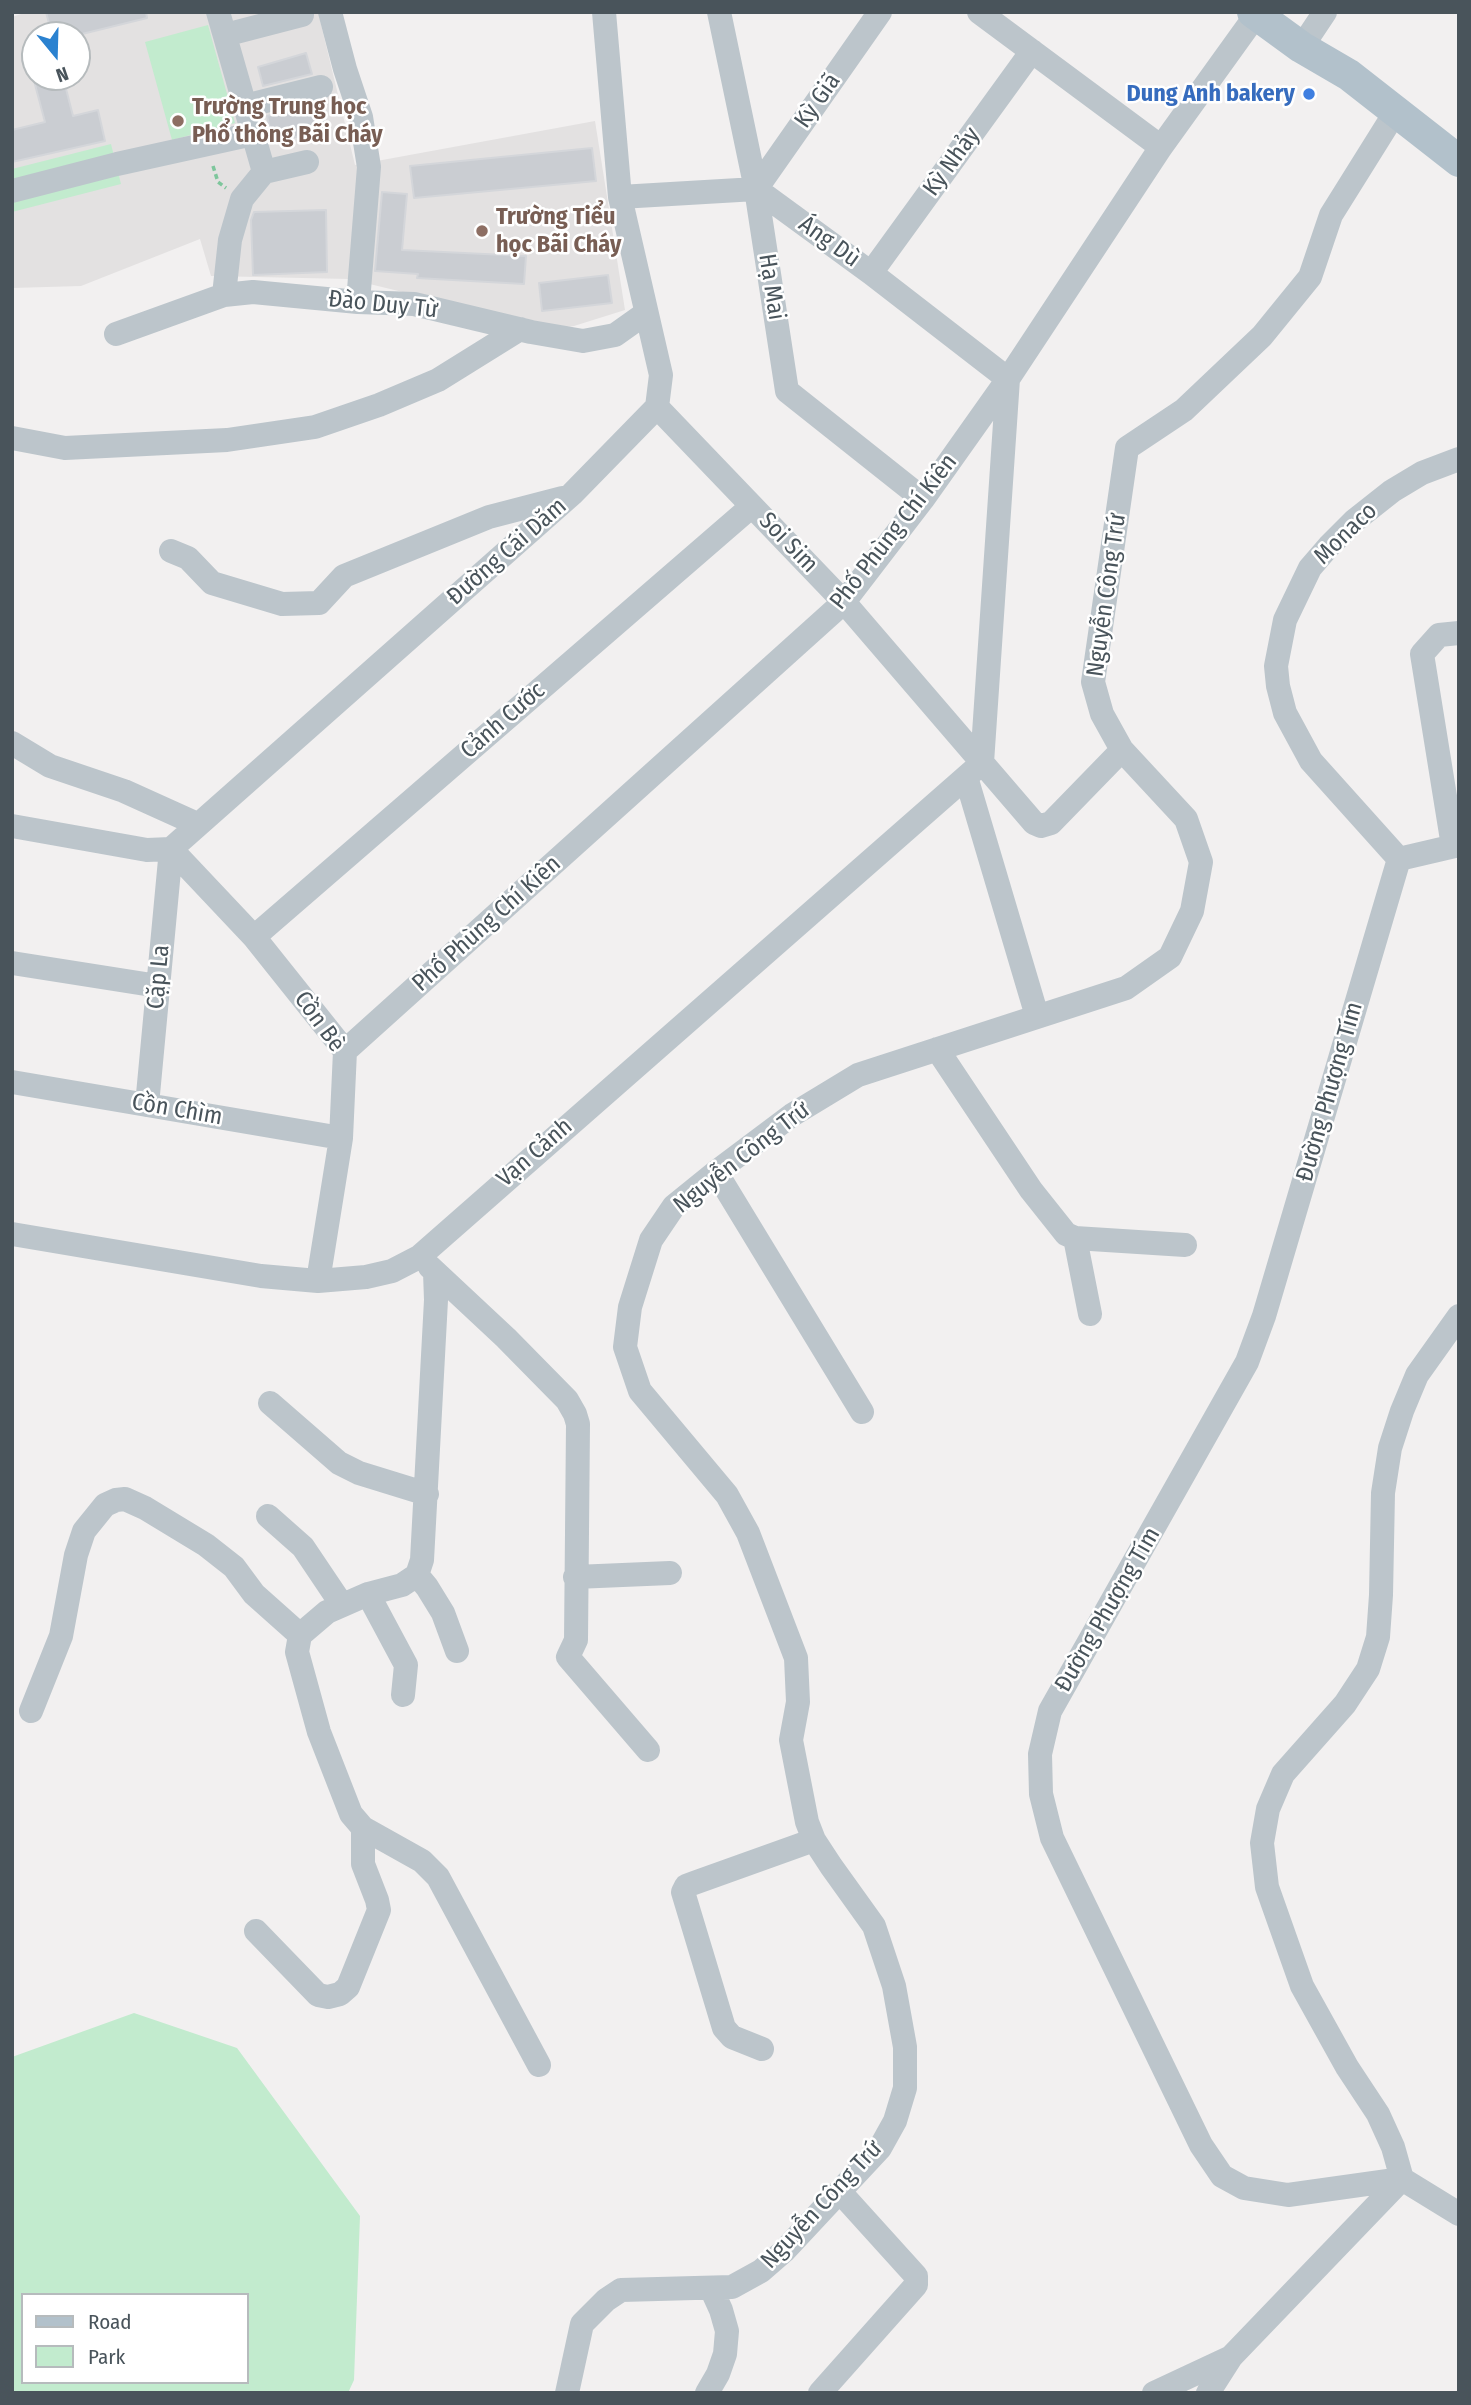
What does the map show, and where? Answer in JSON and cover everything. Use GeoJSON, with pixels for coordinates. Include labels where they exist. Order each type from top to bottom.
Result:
{"type":"FeatureCollection","features":[{"type":"Feature","properties":{"kind":"main road"},"geometry":{"type":"LineString","coordinates":[[1261,13],[1317,24],[1349,75]]}},
{"type":"Feature","properties":{"kind":"main road"},"geometry":{"type":"LineString","coordinates":[[1261,13],[1301,47],[1349,75],[1459,161]]}},
{"type":"Feature","properties":{"kind":"street"},"geometry":{"type":"LineString","coordinates":[[330,12],[361,117],[369,167],[358,302]]}},
{"type":"Feature","properties":{"kind":"street"},"geometry":{"type":"LineString","coordinates":[[604,12],[620,197],[661,375],[657,407]]}},
{"type":"Feature","properties":{"kind":"street","name":"Hạ Mai"},"geometry":{"type":"LineString","coordinates":[[719,12],[756,189],[787,391],[923,499]]}},
{"type":"Feature","properties":{"kind":"street","name":"Kỳ Giã"},"geometry":{"type":"LineString","coordinates":[[756,189],[880,12]]}},
{"type":"Feature","properties":{"kind":"street"},"geometry":{"type":"LineString","coordinates":[[979,12],[1161,146]]}},
{"type":"Feature","properties":{"kind":"street","name":"Phố Phùng Chí Kiên"},"geometry":{"type":"LineString","coordinates":[[345,1051],[844,602],[923,499],[1008,379],[1161,146],[1261,13]]}},
{"type":"Feature","properties":{"kind":"street"},"geometry":{"type":"LineString","coordinates":[[264,172],[222,24],[302,15]]}},
{"type":"Feature","properties":{"kind":"street","name":"Kỳ Nhảy"},"geometry":{"type":"LineString","coordinates":[[871,272],[1032,51]]}},
{"type":"Feature","properties":{"kind":"street"},"geometry":{"type":"LineString","coordinates":[[245,106],[321,87]]}},
{"type":"Feature","properties":{"kind":"street","name":"Nguyễn Công Trứ"},"geometry":{"type":"LineString","coordinates":[[567,2393],[582,2324],[606,2300],[621,2290],[732,2287],[761,2271],[785,2251],[880,2148],[895,2120],[905,2088],[905,2047],[894,1986],[874,1926],[814,1840],[807,1822],[792,1740],[798,1702],[796,1658],[748,1533],[727,1495],[640,1391],[625,1347],[630,1307],[651,1240],[674,1206],[716,1172],[792,1115],[858,1074],[1126,988],[1170,957],[1192,911],[1201,862],[1186,820],[1122,750],[1102,715],[1093,682],[1128,448],[1184,410],[1262,336],[1310,277],[1331,215],[1396,111]]}},
{"type":"Feature","properties":{"kind":"street"},"geometry":{"type":"LineString","coordinates":[[12,191],[117,164],[253,134]]}},
{"type":"Feature","properties":{"kind":"street"},"geometry":{"type":"LineString","coordinates":[[224,295],[230,240],[242,199],[264,172],[307,162]]}},
{"type":"Feature","properties":{"kind":"street"},"geometry":{"type":"LineString","coordinates":[[620,197],[756,189]]}},
{"type":"Feature","properties":{"kind":"street","name":"Áng Dù"},"geometry":{"type":"LineString","coordinates":[[756,189],[871,272],[1008,379]]}},
{"type":"Feature","properties":{"kind":"street","name":"Đào Duy Từ"},"geometry":{"type":"LineString","coordinates":[[116,334],[224,295],[253,292],[358,302],[414,304],[583,341],[615,335],[646,313]]}},
{"type":"Feature","properties":{"kind":"street"},"geometry":{"type":"LineString","coordinates":[[12,438],[65,448],[227,440],[315,427],[379,405],[438,380],[520,329]]}},
{"type":"Feature","properties":{"kind":"street"},"geometry":{"type":"LineString","coordinates":[[1008,379],[974,770],[1037,1016]]}},
{"type":"Feature","properties":{"kind":"street","name":"Soi Sim"},"geometry":{"type":"LineString","coordinates":[[657,407],[844,602],[974,770],[1034,822],[1041,826],[1051,823],[1122,750]]}},
{"type":"Feature","properties":{"kind":"street","name":"Đường Cái Dăm"},"geometry":{"type":"LineString","coordinates":[[171,849],[572,494],[657,407]]}},
{"type":"Feature","properties":{"kind":"street","name":"Monaco"},"geometry":{"type":"LineString","coordinates":[[1399,859],[1311,761],[1285,713],[1276,666],[1284,620],[1310,568],[1353,521],[1392,491],[1422,473],[1459,460]]}},
{"type":"Feature","properties":{"kind":"street"},"geometry":{"type":"LineString","coordinates":[[171,551],[188,558],[212,583],[282,604],[319,603],[344,576],[403,550],[489,517],[542,505],[572,494]]}},
{"type":"Feature","properties":{"kind":"street","name":"Cảnh Cước"},"geometry":{"type":"LineString","coordinates":[[254,936],[752,506]]}},
{"type":"Feature","properties":{"kind":"street"},"geometry":{"type":"LineString","coordinates":[[1399,859],[1456,845],[1422,654],[1439,635],[1459,633]]}},
{"type":"Feature","properties":{"kind":"street"},"geometry":{"type":"LineString","coordinates":[[12,743],[50,766],[124,791],[197,824]]}},
{"type":"Feature","properties":{"kind":"street","name":"Vạn Cảnh"},"geometry":{"type":"LineString","coordinates":[[12,1234],[261,1276],[318,1281],[366,1277],[427,1264],[974,770]]}},
{"type":"Feature","properties":{"kind":"street"},"geometry":{"type":"LineString","coordinates":[[12,826],[147,850],[171,849]]}},
{"type":"Feature","properties":{"kind":"street","name":"Cồn Bè"},"geometry":{"type":"LineString","coordinates":[[171,849],[254,936],[345,1051],[341,1138],[318,1281]]}},
{"type":"Feature","properties":{"kind":"street","name":"Cặp La"},"geometry":{"type":"LineString","coordinates":[[148,1105],[171,849]]}},
{"type":"Feature","properties":{"kind":"street","name":"Đường Phượng Tím"},"geometry":{"type":"LineString","coordinates":[[1399,859],[1264,1316],[1247,1362],[1050,1711],[1040,1754],[1041,1794],[1052,1838],[1201,2145],[1222,2176],[1244,2188],[1288,2195],[1402,2179]]}},
{"type":"Feature","properties":{"kind":"street"},"geometry":{"type":"LineString","coordinates":[[12,963],[158,986]]}},
{"type":"Feature","properties":{"kind":"street"},"geometry":{"type":"LineString","coordinates":[[937,1049],[1058,1228],[1075,1238],[1185,1245]]}},
{"type":"Feature","properties":{"kind":"street","name":"Cồn Chìm"},"geometry":{"type":"LineString","coordinates":[[12,1082],[341,1138]]}},
{"type":"Feature","properties":{"kind":"street"},"geometry":{"type":"LineString","coordinates":[[716,1172],[862,1412]]}},
{"type":"Feature","properties":{"kind":"street"},"geometry":{"type":"LineString","coordinates":[[1075,1238],[1090,1314]]}},
{"type":"Feature","properties":{"kind":"street"},"geometry":{"type":"LineString","coordinates":[[427,1264],[436,1300],[422,1560],[417,1575],[402,1585],[368,1594],[327,1612],[299,1635],[297,1653],[319,1732],[351,1814],[363,1828],[422,1861],[438,1877],[539,2065]]}},
{"type":"Feature","properties":{"kind":"street"},"geometry":{"type":"LineString","coordinates":[[427,1264],[506,1338],[567,1400],[575,1413],[578,1424],[576,1640],[569,1659],[648,1749]]}},
{"type":"Feature","properties":{"kind":"street"},"geometry":{"type":"LineString","coordinates":[[1459,1316],[1417,1375],[1391,1448],[1382,1493],[1378,1637],[1368,1669],[1345,1704],[1283,1774],[1268,1809],[1262,1843],[1267,1887],[1302,1986],[1347,2067],[1378,2115],[1393,2147],[1402,2179],[1459,2214]]}},
{"type":"Feature","properties":{"kind":"street"},"geometry":{"type":"LineString","coordinates":[[270,1404],[339,1462],[359,1473],[426,1494]]}},
{"type":"Feature","properties":{"kind":"street"},"geometry":{"type":"LineString","coordinates":[[31,1711],[61,1636],[76,1555],[84,1531],[105,1505],[116,1500],[125,1499],[145,1508],[206,1545],[233,1567],[254,1594],[299,1635]]}},
{"type":"Feature","properties":{"kind":"street"},"geometry":{"type":"LineString","coordinates":[[268,1516],[303,1547],[342,1605]]}},
{"type":"Feature","properties":{"kind":"street"},"geometry":{"type":"LineString","coordinates":[[575,1577],[670,1573]]}},
{"type":"Feature","properties":{"kind":"street"},"geometry":{"type":"LineString","coordinates":[[417,1575],[443,1613],[457,1651]]}},
{"type":"Feature","properties":{"kind":"street"},"geometry":{"type":"LineString","coordinates":[[368,1594],[406,1665],[403,1695]]}},
{"type":"Feature","properties":{"kind":"street"},"geometry":{"type":"LineString","coordinates":[[256,1931],[318,1995],[328,1997],[340,1994],[348,1987],[379,1910],[363,1864],[363,1828]]}},
{"type":"Feature","properties":{"kind":"street"},"geometry":{"type":"LineString","coordinates":[[762,2049],[732,2036],[724,2028],[683,1892],[686,1886],[814,1840]]}},
{"type":"Feature","properties":{"kind":"street"},"geometry":{"type":"LineString","coordinates":[[1208,2393],[1231,2357],[1402,2179]]}},
{"type":"Feature","properties":{"kind":"street"},"geometry":{"type":"LineString","coordinates":[[820,2393],[916,2285],[916,2276],[840,2192]]}},
{"type":"Feature","properties":{"kind":"street"},"geometry":{"type":"LineString","coordinates":[[707,2393],[725,2354],[727,2331],[711,2288]]}},
{"type":"Feature","properties":{"kind":"street"},"geometry":{"type":"LineString","coordinates":[[1154,2393],[1231,2357]]}},
{"type":"Feature","properties":{"kind":"shaded area","name":"Trường Trung học Phổ thông Bãi Cháy"},"geometry":{"type":"Polygon","coordinates":[[[27,12],[318,12],[355,165],[595,121],[625,310],[555,329],[349,279],[211,276],[200,239],[81,286],[12,288],[12,17],[27,12]]]}},
{"type":"Feature","properties":{"kind":"green space"},"geometry":{"type":"Polygon","coordinates":[[[208,25],[235,123],[172,140],[145,42],[208,25]]]}},
{"type":"Feature","properties":{"kind":"green space"},"geometry":{"type":"Polygon","coordinates":[[[111,144],[121,184],[12,212],[12,169],[111,144]]]}},
{"type":"Feature","properties":{"kind":"green space"},"geometry":{"type":"Polygon","coordinates":[[[134,2013],[237,2048],[360,2216],[354,2380],[348,2393],[12,2393],[12,2057],[134,2013]]]}},
{"type":"Feature","properties":{"kind":"building"},"geometry":{"type":"Polygon","coordinates":[[[46,12],[146,12],[147,18],[91,32],[91,21],[48,21],[46,12]]]}},
{"type":"Feature","properties":{"kind":"building"},"geometry":{"type":"Polygon","coordinates":[[[306,53],[312,74],[263,86],[258,67],[306,53]]]}},
{"type":"Feature","properties":{"kind":"building"},"geometry":{"type":"Polygon","coordinates":[[[37,91],[67,91],[73,116],[98,110],[105,141],[12,162],[12,130],[45,122],[37,91]]]}},
{"type":"Feature","properties":{"kind":"building"},"geometry":{"type":"Polygon","coordinates":[[[321,102],[328,130],[273,142],[267,116],[321,102]]]}},
{"type":"Feature","properties":{"kind":"building"},"geometry":{"type":"Polygon","coordinates":[[[592,148],[596,181],[414,198],[410,166],[592,148]]]}},
{"type":"Feature","properties":{"kind":"building"},"geometry":{"type":"Polygon","coordinates":[[[382,192],[407,194],[402,250],[526,256],[524,284],[417,278],[418,274],[375,271],[382,192]]]}},
{"type":"Feature","properties":{"kind":"building"},"geometry":{"type":"Polygon","coordinates":[[[326,210],[327,272],[253,275],[251,220],[254,212],[326,210]]]}},
{"type":"Feature","properties":{"kind":"building"},"geometry":{"type":"Polygon","coordinates":[[[608,275],[612,303],[542,311],[539,283],[608,275]]]}},
{"type":"Feature","properties":{"kind":"place","name":"Dung Anh bakery"},"geometry":{"type":"Point","coordinates":[1309,94]}},
{"type":"Feature","properties":{"kind":"place","name":"Trường Trung học Phổ thông Bãi Cháy"},"geometry":{"type":"Point","coordinates":[178,121]}},
{"type":"Feature","properties":{"kind":"place","name":"Trường Tiểu học Bãi Cháy"},"geometry":{"type":"Point","coordinates":[482,231]}}]}
